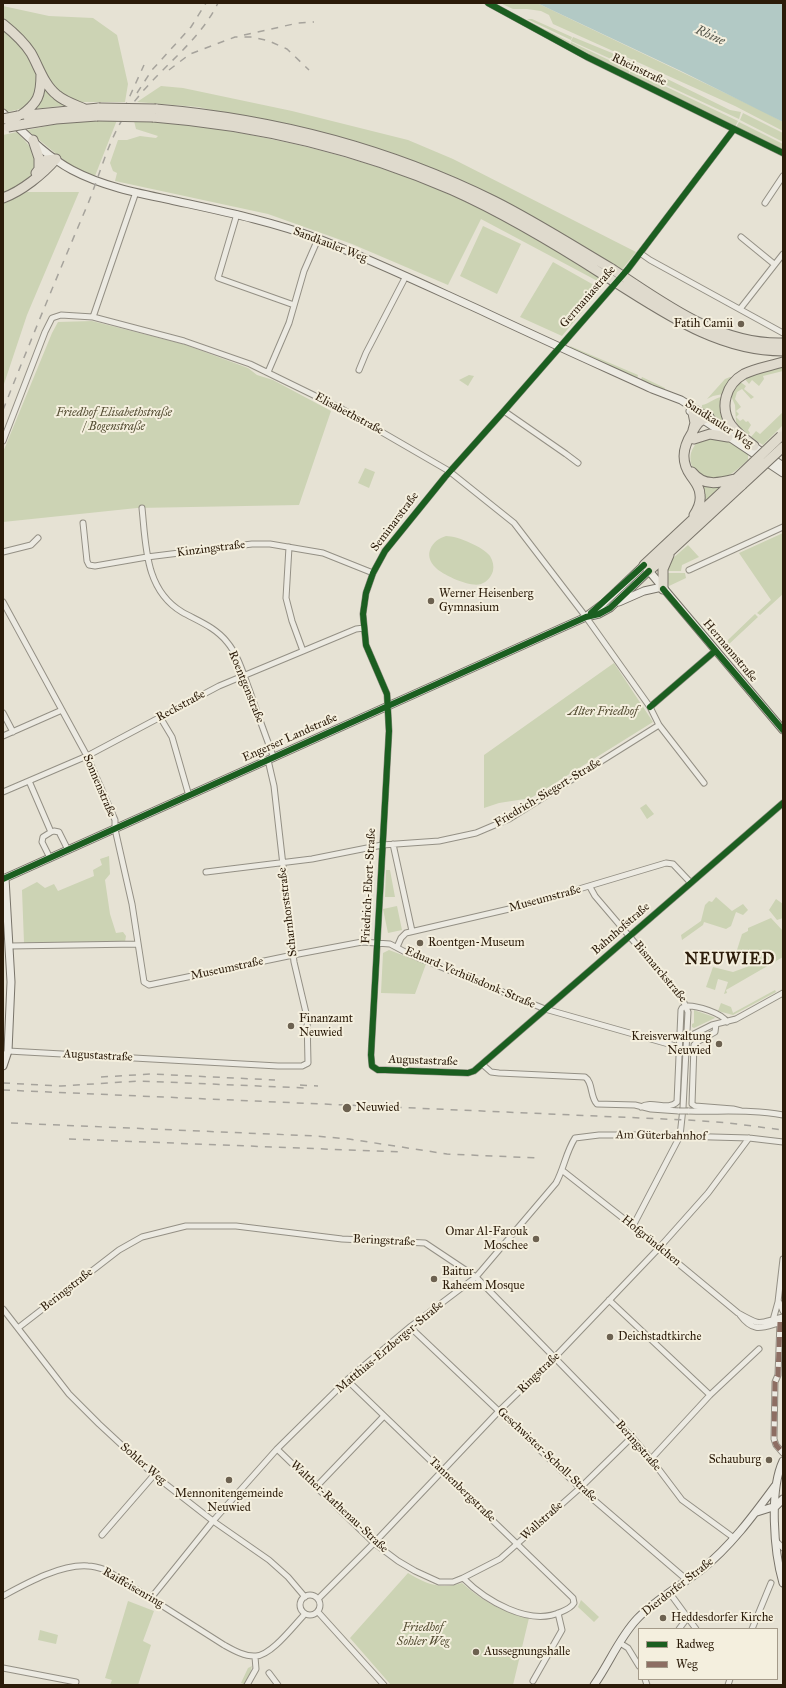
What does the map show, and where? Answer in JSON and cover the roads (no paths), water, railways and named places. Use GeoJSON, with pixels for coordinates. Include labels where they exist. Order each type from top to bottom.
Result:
{"type":"FeatureCollection","features":[{"type":"Feature","properties":{"kind":"highway"},"geometry":{"type":"LineString","coordinates":[[3,24],[25,45],[50,88],[58,96],[85,109],[98,112]]}},
{"type":"Feature","properties":{"kind":"highway"},"geometry":{"type":"LineString","coordinates":[[5,125],[32,107],[38,98],[41,88],[41,74]]}},
{"type":"Feature","properties":{"kind":"highway"},"geometry":{"type":"LineString","coordinates":[[18,116],[85,109]]}},
{"type":"Feature","properties":{"kind":"highway"},"geometry":{"type":"LineString","coordinates":[[5,125],[25,124],[98,112],[198,113],[278,127],[334,140],[413,166],[494,201],[547,230],[671,317],[712,337],[739,346],[783,351]]}},
{"type":"Feature","properties":{"kind":"highway"},"geometry":{"type":"LineString","coordinates":[[33,140],[39,158],[40,167]]}},
{"type":"Feature","properties":{"kind":"highway"},"geometry":{"type":"LineString","coordinates":[[32,180],[40,167],[48,159],[56,159]]}},
{"type":"Feature","properties":{"kind":"highway"},"geometry":{"type":"LineString","coordinates":[[3,198],[14,193],[32,180],[56,159]]}},
{"type":"Feature","properties":{"kind":"highway"},"geometry":{"type":"LineString","coordinates":[[610,273],[674,310],[714,330],[741,338],[783,343]]}},
{"type":"Feature","properties":{"kind":"highway"},"geometry":{"type":"LineString","coordinates":[[754,446],[736,431],[730,423],[726,412],[725,400],[728,390],[742,375],[783,362]]}},
{"type":"Feature","properties":{"kind":"highway"},"geometry":{"type":"LineString","coordinates":[[693,413],[695,423],[694,435],[687,456],[689,467],[695,476],[702,480],[712,483],[739,482]]}},
{"type":"Feature","properties":{"kind":"highway"},"geometry":{"type":"LineString","coordinates":[[691,521],[699,506],[700,494],[697,485],[686,468],[683,454],[685,446],[706,419]]}},
{"type":"Feature","properties":{"kind":"highway"},"geometry":{"type":"LineString","coordinates":[[694,435],[710,434],[728,436]]}},
{"type":"Feature","properties":{"kind":"highway"},"geometry":{"type":"LineString","coordinates":[[646,568],[671,550],[739,482],[783,434]]}},
{"type":"Feature","properties":{"kind":"highway"},"geometry":{"type":"LineString","coordinates":[[646,568],[691,521],[783,447]]}},
{"type":"Feature","properties":{"kind":"highway"},"geometry":{"type":"LineString","coordinates":[[663,588],[663,569],[671,550]]}},
{"type":"Feature","properties":{"kind":"street","name":"Rheinstraße"},"geometry":{"type":"LineString","coordinates":[[488,3],[587,57],[783,153]]}},
{"type":"Feature","properties":{"kind":"street","name":"Sandkauler Weg"},"geometry":{"type":"LineString","coordinates":[[3,113],[33,140],[72,170],[92,179],[136,192],[237,214],[318,239],[406,276],[659,392],[693,413],[754,446],[774,463]]}},
{"type":"Feature","properties":{"kind":"street","name":"Germaniastraße"},"geometry":{"type":"LineString","coordinates":[[449,472],[504,411],[640,253],[734,129]]}},
{"type":"Feature","properties":{"kind":"street"},"geometry":{"type":"LineString","coordinates":[[765,203],[783,176]]}},
{"type":"Feature","properties":{"kind":"street"},"geometry":{"type":"LineString","coordinates":[[93,317],[136,192]]}},
{"type":"Feature","properties":{"kind":"street"},"geometry":{"type":"LineString","coordinates":[[237,214],[218,278],[294,305]]}},
{"type":"Feature","properties":{"kind":"street"},"geometry":{"type":"LineString","coordinates":[[741,237],[774,264]]}},
{"type":"Feature","properties":{"kind":"street"},"geometry":{"type":"LineString","coordinates":[[268,372],[289,323],[304,271],[318,239]]}},
{"type":"Feature","properties":{"kind":"street"},"geometry":{"type":"LineString","coordinates":[[640,253],[650,260],[783,333]]}},
{"type":"Feature","properties":{"kind":"street"},"geometry":{"type":"LineString","coordinates":[[740,309],[783,254]]}},
{"type":"Feature","properties":{"kind":"street"},"geometry":{"type":"LineString","coordinates":[[359,370],[366,353],[406,276]]}},
{"type":"Feature","properties":{"kind":"street","name":"Elisabethstraße"},"geometry":{"type":"LineString","coordinates":[[3,441],[52,318],[62,315],[93,317],[184,341],[268,372],[342,409],[449,472],[514,523],[586,617],[650,707],[659,724],[704,783]]}},
{"type":"Feature","properties":{"kind":"street","name":"Sandkauler Weg"},"geometry":{"type":"LineString","coordinates":[[659,392],[678,398],[728,436],[774,463]]}},
{"type":"Feature","properties":{"kind":"street"},"geometry":{"type":"LineString","coordinates":[[504,411],[578,463]]}},
{"type":"Feature","properties":{"kind":"street"},"geometry":{"type":"LineString","coordinates":[[774,463],[783,466]]}},
{"type":"Feature","properties":{"kind":"street"},"geometry":{"type":"LineString","coordinates":[[774,463],[783,473]]}},
{"type":"Feature","properties":{"kind":"street","name":"Seminarstraße"},"geometry":{"type":"LineString","coordinates":[[388,707],[385,690],[368,651],[364,628],[364,608],[373,573],[395,537],[449,472]]}},
{"type":"Feature","properties":{"kind":"street","name":"Roentgenstraße"},"geometry":{"type":"LineString","coordinates":[[142,508],[152,577],[162,594],[178,609],[206,624],[224,638],[234,653],[244,676],[271,759]]}},
{"type":"Feature","properties":{"kind":"street","name":"Kinzingstraße"},"geometry":{"type":"LineString","coordinates":[[83,523],[87,561],[89,565],[95,566],[148,557],[252,544],[270,544],[335,557],[373,573]]}},
{"type":"Feature","properties":{"kind":"street"},"geometry":{"type":"LineString","coordinates":[[689,570],[783,527]]}},
{"type":"Feature","properties":{"kind":"street"},"geometry":{"type":"LineString","coordinates":[[3,552],[30,545],[38,538]]}},
{"type":"Feature","properties":{"kind":"street"},"geometry":{"type":"LineString","coordinates":[[289,547],[286,598],[292,621],[303,651]]}},
{"type":"Feature","properties":{"kind":"street","name":"Engerser Landstraße"},"geometry":{"type":"LineString","coordinates":[[586,617],[646,568]]}},
{"type":"Feature","properties":{"kind":"street","name":"Engerser Landstraße"},"geometry":{"type":"LineString","coordinates":[[4,877],[189,796],[586,617],[599,614],[615,603],[646,568]]}},
{"type":"Feature","properties":{"kind":"street","name":"Hermannstraße"},"geometry":{"type":"LineString","coordinates":[[646,568],[783,730]]}},
{"type":"Feature","properties":{"kind":"street"},"geometry":{"type":"LineString","coordinates":[[615,603],[648,589],[663,588]]}},
{"type":"Feature","properties":{"kind":"street","name":"Sonnenstraße"},"geometry":{"type":"LineString","coordinates":[[3,602],[87,756],[114,820],[132,904],[144,982],[149,985]]}},
{"type":"Feature","properties":{"kind":"street","name":"Reckstraße"},"geometry":{"type":"LineString","coordinates":[[3,792],[87,756],[213,689],[356,629],[364,628]]}},
{"type":"Feature","properties":{"kind":"street"},"geometry":{"type":"LineString","coordinates":[[650,707],[715,651]]}},
{"type":"Feature","properties":{"kind":"street","name":"Friedrich-Ebert-Straße"},"geometry":{"type":"LineString","coordinates":[[372,1066],[371,1055],[376,942],[388,731],[388,707]]}},
{"type":"Feature","properties":{"kind":"street"},"geometry":{"type":"LineString","coordinates":[[3,736],[62,710]]}},
{"type":"Feature","properties":{"kind":"street"},"geometry":{"type":"LineString","coordinates":[[3,713],[13,732]]}},
{"type":"Feature","properties":{"kind":"street"},"geometry":{"type":"LineString","coordinates":[[160,717],[172,737],[189,796]]}},
{"type":"Feature","properties":{"kind":"street","name":"Friedrich-Siegert-Straße"},"geometry":{"type":"LineString","coordinates":[[206,872],[282,863],[382,845],[439,841],[457,838],[498,824],[558,789],[659,724]]}},
{"type":"Feature","properties":{"kind":"street","name":"Scharnhorststraße"},"geometry":{"type":"LineString","coordinates":[[271,759],[293,955],[307,1017],[308,1063]]}},
{"type":"Feature","properties":{"kind":"street"},"geometry":{"type":"LineString","coordinates":[[29,781],[51,832]]}},
{"type":"Feature","properties":{"kind":"street","name":"Bahnhofstraße"},"geometry":{"type":"LineString","coordinates":[[474,1071],[783,803]]}},
{"type":"Feature","properties":{"kind":"street"},"geometry":{"type":"LineString","coordinates":[[50,858],[42,842],[43,837],[51,832],[59,832],[68,850]]}},
{"type":"Feature","properties":{"kind":"street"},"geometry":{"type":"LineString","coordinates":[[393,844],[412,931],[404,935],[397,947]]}},
{"type":"Feature","properties":{"kind":"street","name":"Museumstraße"},"geometry":{"type":"LineString","coordinates":[[412,931],[522,906],[590,887],[666,863],[673,864],[691,883]]}},
{"type":"Feature","properties":{"kind":"street"},"geometry":{"type":"LineString","coordinates":[[3,1066],[8,1051],[11,982],[10,946],[4,877]]}},
{"type":"Feature","properties":{"kind":"street","name":"Bismarckstraße"},"geometry":{"type":"LineString","coordinates":[[590,887],[686,1006],[693,1006],[722,1016],[727,1022]]}},
{"type":"Feature","properties":{"kind":"street","name":"Museumstraße"},"geometry":{"type":"LineString","coordinates":[[149,985],[293,955],[362,942],[376,942]]}},
{"type":"Feature","properties":{"kind":"street","name":"Eduard-Verhülsdonk-Straße"},"geometry":{"type":"LineString","coordinates":[[376,942],[390,944],[424,960],[545,1009],[679,1047]]}},
{"type":"Feature","properties":{"kind":"street"},"geometry":{"type":"LineString","coordinates":[[10,946],[138,944]]}},
{"type":"Feature","properties":{"kind":"street"},"geometry":{"type":"LineString","coordinates":[[688,1035],[739,1017],[783,993]]}},
{"type":"Feature","properties":{"kind":"street"},"geometry":{"type":"LineString","coordinates":[[633,1226],[680,1136],[689,1014],[686,1006],[681,1010],[677,1101],[674,1105],[647,1104],[642,1107]]}},
{"type":"Feature","properties":{"kind":"street"},"geometry":{"type":"LineString","coordinates":[[716,1024],[715,1032],[694,1045],[691,1102],[693,1105],[783,1115]]}},
{"type":"Feature","properties":{"kind":"street","name":"Augustastraße"},"geometry":{"type":"LineString","coordinates":[[8,1051],[278,1066],[302,1066],[308,1063]]}},
{"type":"Feature","properties":{"kind":"street"},"geometry":{"type":"LineString","coordinates":[[482,1064],[491,1072],[499,1073],[584,1076],[589,1080],[597,1104],[635,1105],[651,1109],[679,1111],[741,1111]]}},
{"type":"Feature","properties":{"kind":"street","name":"Augustastraße"},"geometry":{"type":"LineString","coordinates":[[372,1066],[381,1070],[465,1073],[474,1071]]}},
{"type":"Feature","properties":{"kind":"street","name":"Am Güterbahnhof"},"geometry":{"type":"LineString","coordinates":[[563,1171],[570,1145],[575,1138],[599,1135],[680,1136],[749,1138],[783,1142]]}},
{"type":"Feature","properties":{"kind":"street","name":"Ringstraße"},"geometry":{"type":"LineString","coordinates":[[318,1599],[444,1471],[499,1411],[555,1357],[659,1248],[708,1193],[749,1138]]}},
{"type":"Feature","properties":{"kind":"street","name":"Hofgründchen"},"geometry":{"type":"LineString","coordinates":[[563,1171],[633,1226],[738,1313],[749,1325],[757,1328],[766,1328],[782,1320]]}},
{"type":"Feature","properties":{"kind":"street","name":"Matthias-Erzberger-Straße"},"geometry":{"type":"LineString","coordinates":[[151,1598],[213,1521],[277,1449],[347,1380],[410,1327],[476,1277],[556,1183],[563,1171]]}},
{"type":"Feature","properties":{"kind":"street","name":"Beringstraße"},"geometry":{"type":"LineString","coordinates":[[18,1328],[119,1250],[142,1238],[186,1226],[236,1226],[342,1239],[425,1243],[476,1277],[632,1437],[651,1459],[682,1500],[734,1538]]}},
{"type":"Feature","properties":{"kind":"street"},"geometry":{"type":"LineString","coordinates":[[773,1320],[778,1302],[783,1259]]}},
{"type":"Feature","properties":{"kind":"street"},"geometry":{"type":"LineString","coordinates":[[609,1300],[710,1395]]}},
{"type":"Feature","properties":{"kind":"street"},"geometry":{"type":"LineString","coordinates":[[778,1302],[783,1311]]}},
{"type":"Feature","properties":{"kind":"street","name":"Sohler Weg"},"geometry":{"type":"LineString","coordinates":[[3,1309],[68,1394],[154,1475],[213,1521],[269,1560],[288,1577],[305,1597]]}},
{"type":"Feature","properties":{"kind":"street"},"geometry":{"type":"LineString","coordinates":[[776,1310],[782,1320],[778,1375],[775,1382],[774,1439],[776,1445],[783,1453]]}},
{"type":"Feature","properties":{"kind":"street","name":"Hofgründchen"},"geometry":{"type":"LineString","coordinates":[[738,1313],[758,1323],[782,1320]]}},
{"type":"Feature","properties":{"kind":"street","name":"Geschwister-Scholl-Straße"},"geometry":{"type":"LineString","coordinates":[[410,1327],[580,1488],[687,1580]]}},
{"type":"Feature","properties":{"kind":"street"},"geometry":{"type":"LineString","coordinates":[[651,1459],[710,1395],[759,1349]]}},
{"type":"Feature","properties":{"kind":"street","name":"Tannenbergstraße"},"geometry":{"type":"LineString","coordinates":[[347,1380],[444,1471],[573,1598],[574,1604],[572,1607],[558,1613]]}},
{"type":"Feature","properties":{"kind":"street"},"geometry":{"type":"LineString","coordinates":[[317,1486],[384,1416]]}},
{"type":"Feature","properties":{"kind":"street","name":"Wallstraße"},"geometry":{"type":"LineString","coordinates":[[463,1578],[500,1559],[580,1488],[632,1437]]}},
{"type":"Feature","properties":{"kind":"street","name":"Walther-Rathenau-Straße"},"geometry":{"type":"LineString","coordinates":[[277,1449],[317,1486],[374,1543],[415,1571],[439,1582],[453,1582],[463,1578]]}},
{"type":"Feature","properties":{"kind":"street"},"geometry":{"type":"LineString","coordinates":[[783,1461],[775,1486],[774,1506],[778,1562],[783,1583]]}},
{"type":"Feature","properties":{"kind":"street"},"geometry":{"type":"LineString","coordinates":[[102,1535],[154,1475]]}},
{"type":"Feature","properties":{"kind":"street","name":"Dierdorfer Straße"},"geometry":{"type":"LineString","coordinates":[[594,1685],[629,1628],[637,1619],[669,1592],[710,1562],[756,1513],[775,1486]]}},
{"type":"Feature","properties":{"kind":"street","name":"Dierdorfer Straße"},"geometry":{"type":"LineString","coordinates":[[756,1513],[774,1506],[783,1499]]}},
{"type":"Feature","properties":{"kind":"street"},"geometry":{"type":"LineString","coordinates":[[776,1542],[783,1548]]}},
{"type":"Feature","properties":{"kind":"street","name":"Raiffeisenring"},"geometry":{"type":"LineString","coordinates":[[3,1596],[50,1574],[67,1568],[87,1565],[106,1570],[224,1645],[244,1654],[255,1656],[262,1655],[271,1650],[305,1614]]}},
{"type":"Feature","properties":{"kind":"street"},"geometry":{"type":"LineString","coordinates":[[463,1578],[486,1598],[523,1614],[536,1616],[558,1613],[562,1630],[533,1681]]}},
{"type":"Feature","properties":{"kind":"street"},"geometry":{"type":"LineString","coordinates":[[752,1628],[771,1583]]}},
{"type":"Feature","properties":{"kind":"street"},"geometry":{"type":"LineString","coordinates":[[669,1592],[695,1628]]}},
{"type":"Feature","properties":{"kind":"street"},"geometry":{"type":"LineString","coordinates":[[312,1595],[318,1599],[320,1605],[318,1612],[312,1615],[305,1614],[300,1607],[300,1603],[305,1597],[312,1595]]}},
{"type":"Feature","properties":{"kind":"street"},"geometry":{"type":"LineString","coordinates":[[318,1612],[384,1685]]}},
{"type":"Feature","properties":{"kind":"street"},"geometry":{"type":"LineString","coordinates":[[680,1628],[688,1617]]}},
{"type":"Feature","properties":{"kind":"street"},"geometry":{"type":"LineString","coordinates":[[620,1643],[628,1648],[638,1664]]}},
{"type":"Feature","properties":{"kind":"street"},"geometry":{"type":"LineString","coordinates":[[247,1685],[256,1669],[255,1656]]}},
{"type":"Feature","properties":{"kind":"street"},"geometry":{"type":"LineString","coordinates":[[3,1668],[76,1682]]}},
{"type":"Feature","properties":{"kind":"street"},"geometry":{"type":"LineString","coordinates":[[269,1673],[278,1685]]}},
{"type":"Feature","properties":{"kind":"water","name":"Rhine"},"geometry":{"type":"Polygon","coordinates":[[[537,3],[783,3],[783,122],[683,72],[537,3]]]}},
{"type":"Feature","properties":{"kind":"railway"},"geometry":{"type":"LineString","coordinates":[[137,93],[152,70],[191,27],[206,3]]}},
{"type":"Feature","properties":{"kind":"railway"},"geometry":{"type":"LineString","coordinates":[[3,410],[87,206],[109,146],[120,123],[149,84],[199,33],[218,3]]}},
{"type":"Feature","properties":{"kind":"railway"},"geometry":{"type":"LineString","coordinates":[[244,35],[298,23],[314,22]]}},
{"type":"Feature","properties":{"kind":"railway"},"geometry":{"type":"LineString","coordinates":[[169,70],[190,54],[235,37],[252,37],[269,41],[287,49],[309,70]]}},
{"type":"Feature","properties":{"kind":"railway"},"geometry":{"type":"LineString","coordinates":[[124,109],[144,65]]}},
{"type":"Feature","properties":{"kind":"railway"},"geometry":{"type":"LineString","coordinates":[[101,1077],[151,1074],[275,1080]]}},
{"type":"Feature","properties":{"kind":"railway"},"geometry":{"type":"LineString","coordinates":[[3,1083],[61,1086],[139,1081],[306,1088]]}},
{"type":"Feature","properties":{"kind":"railway"},"geometry":{"type":"LineString","coordinates":[[300,1085],[318,1086]]}},
{"type":"Feature","properties":{"kind":"railway"},"geometry":{"type":"LineString","coordinates":[[3,1090],[687,1120],[729,1123],[783,1130]]}},
{"type":"Feature","properties":{"kind":"railway"},"geometry":{"type":"LineString","coordinates":[[11,1123],[316,1136],[349,1139],[447,1154],[538,1158]]}},
{"type":"Feature","properties":{"kind":"railway"},"geometry":{"type":"LineString","coordinates":[[69,1139],[401,1152]]}},
{"type":"Feature","properties":{"kind":"place","name":"Fatih Camii"},"geometry":{"type":"Point","coordinates":[741,324]}},
{"type":"Feature","properties":{"kind":"place","name":"Werner Heisenberg Gymnasium"},"geometry":{"type":"Point","coordinates":[431,601]}},
{"type":"Feature","properties":{"kind":"place","name":"Roentgen-Museum"},"geometry":{"type":"Point","coordinates":[420,943]}},
{"type":"Feature","properties":{"kind":"place","name":"Finanzamt Neuwied"},"geometry":{"type":"Point","coordinates":[291,1026]}},
{"type":"Feature","properties":{"kind":"place","name":"Kreisverwaltung Neuwied"},"geometry":{"type":"Point","coordinates":[719,1044]}},
{"type":"Feature","properties":{"kind":"place","name":"Neuwied"},"geometry":{"type":"Point","coordinates":[347,1108]}},
{"type":"Feature","properties":{"kind":"place","name":"Omar Al-Farouk Moschee"},"geometry":{"type":"Point","coordinates":[536,1239]}},
{"type":"Feature","properties":{"kind":"place","name":"Baitur Raheem Mosque"},"geometry":{"type":"Point","coordinates":[434,1279]}},
{"type":"Feature","properties":{"kind":"place","name":"Deichstadtkirche"},"geometry":{"type":"Point","coordinates":[610,1337]}},
{"type":"Feature","properties":{"kind":"place","name":"Schauburg"},"geometry":{"type":"Point","coordinates":[769,1460]}},
{"type":"Feature","properties":{"kind":"place","name":"Mennonitengemeinde Neuwied"},"geometry":{"type":"Point","coordinates":[229,1480]}},
{"type":"Feature","properties":{"kind":"place","name":"Heddesdorfer Kirche"},"geometry":{"type":"Point","coordinates":[663,1618]}},
{"type":"Feature","properties":{"kind":"place","name":"Aussegnungshalle"},"geometry":{"type":"Point","coordinates":[476,1652]}},
{"type":"Feature","properties":{"kind":"district","name":"NEUWIED"},"geometry":{"type":"Point","coordinates":[730,960]}},
{"type":"Feature","properties":{"kind":"park label","name":"Friedhof Elisabethstraße / Bogenstraße"},"geometry":{"type":"Point","coordinates":[114,420]}},
{"type":"Feature","properties":{"kind":"park label","name":"Alter Friedhof"},"geometry":{"type":"Point","coordinates":[603,712]}},
{"type":"Feature","properties":{"kind":"park label","name":"Friedhof Sohler Weg"},"geometry":{"type":"Point","coordinates":[423,1635]}}]}
